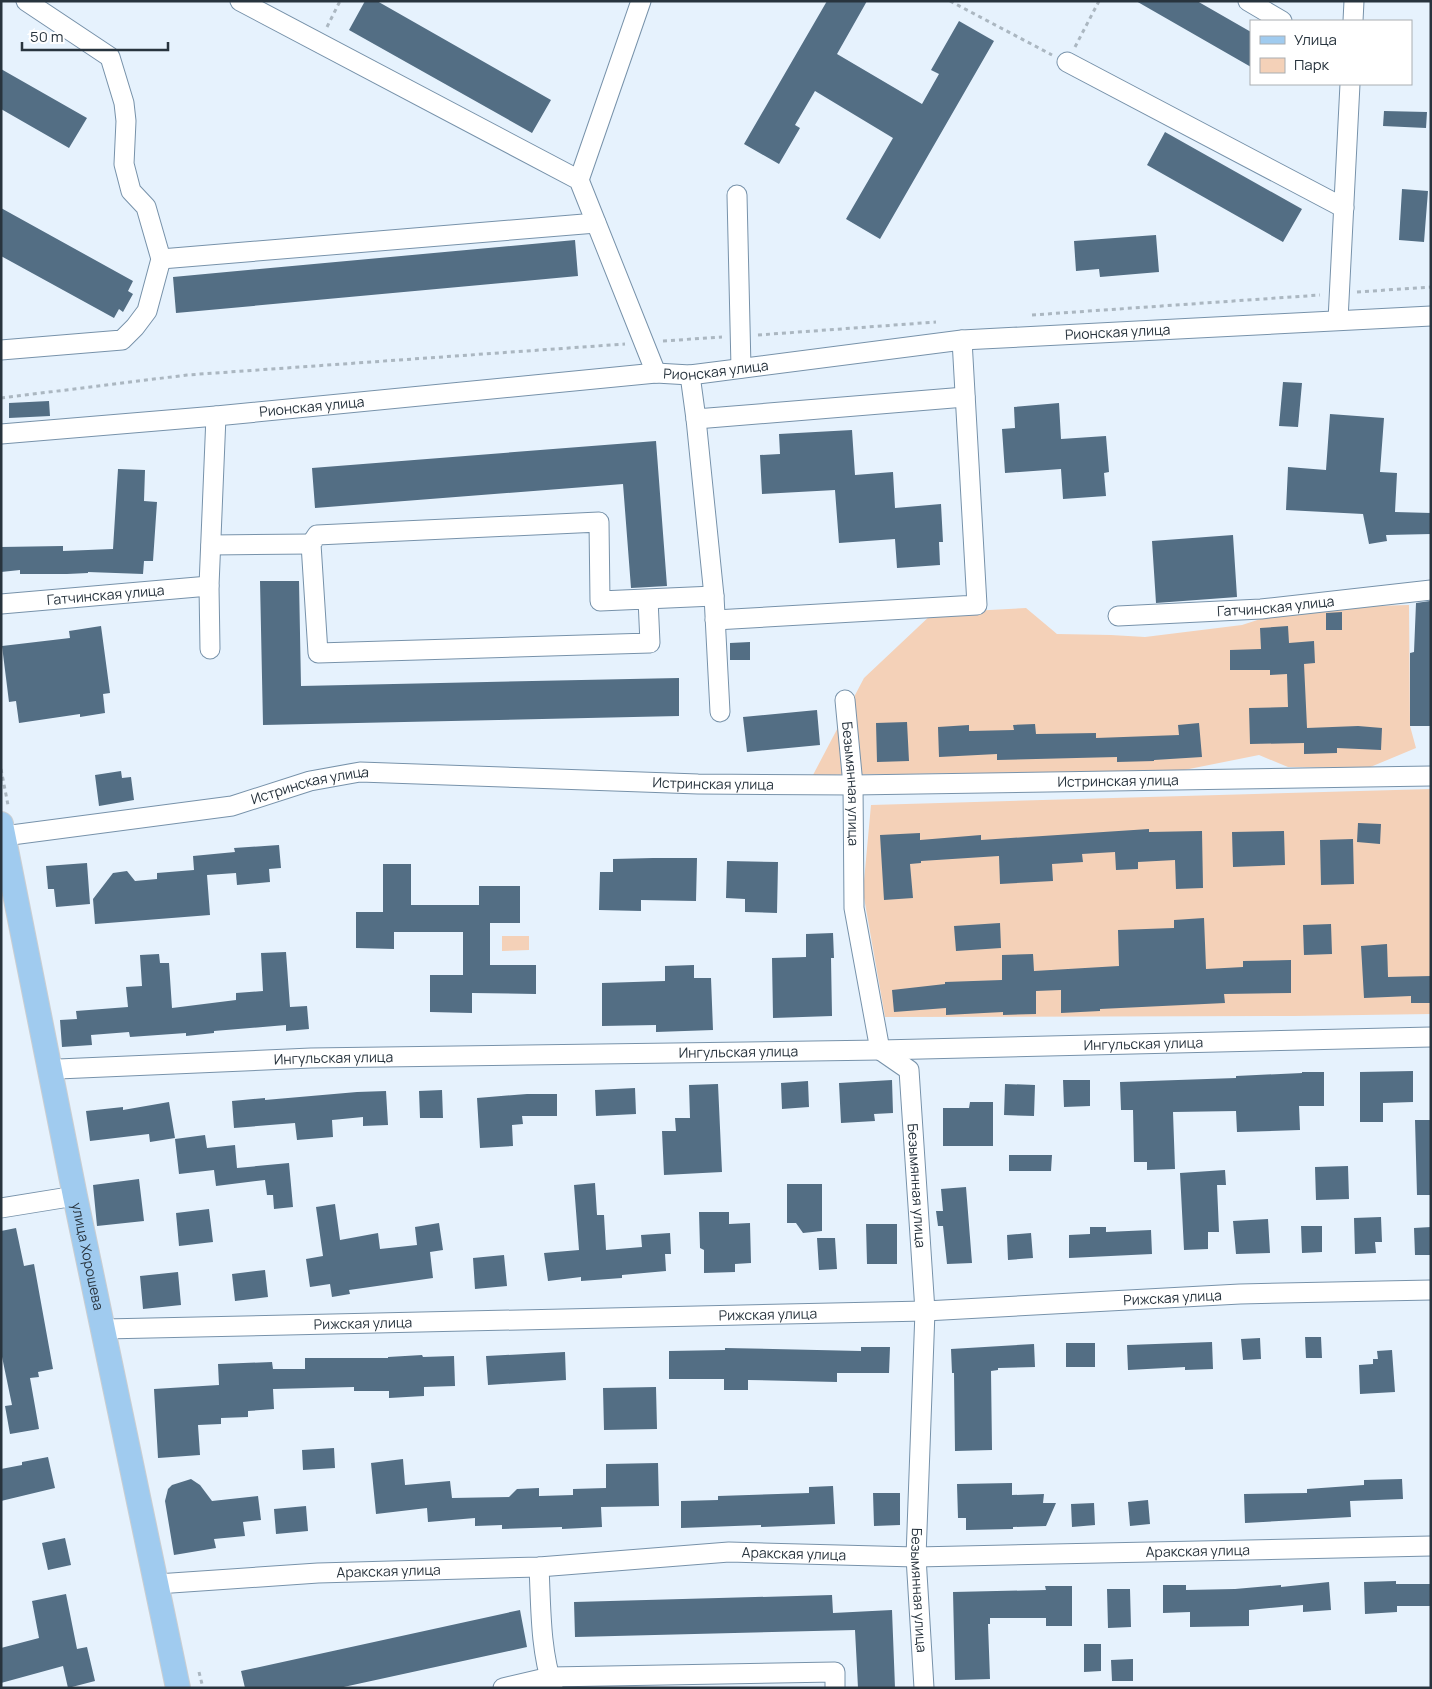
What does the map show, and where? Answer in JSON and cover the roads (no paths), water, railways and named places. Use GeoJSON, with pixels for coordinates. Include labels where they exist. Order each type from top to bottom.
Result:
{"type":"FeatureCollection","features":[{"type":"Feature","properties":{"kind":"main road","name":"улица Хорошева"},"geometry":{"type":"LineString","coordinates":[[2,830],[75,1196],[178,1688]]}},
{"type":"Feature","properties":{"kind":"street"},"geometry":{"type":"LineString","coordinates":[[240,1],[579,180],[656,373]]}},
{"type":"Feature","properties":{"kind":"street"},"geometry":{"type":"LineString","coordinates":[[579,180],[641,1]]}},
{"type":"Feature","properties":{"kind":"street"},"geometry":{"type":"LineString","coordinates":[[1248,1],[1280,20]]}},
{"type":"Feature","properties":{"kind":"street"},"geometry":{"type":"LineString","coordinates":[[1353,20],[1354,1]]}},
{"type":"Feature","properties":{"kind":"street"},"geometry":{"type":"LineString","coordinates":[[1,350],[122,340],[147,311],[161,259],[146,207],[131,191],[124,164],[126,121],[124,103],[110,57],[34,3]]}},
{"type":"Feature","properties":{"kind":"street"},"geometry":{"type":"LineString","coordinates":[[1067,62],[1344,208]]}},
{"type":"Feature","properties":{"kind":"street"},"geometry":{"type":"LineString","coordinates":[[1338,320],[1350,85]]}},
{"type":"Feature","properties":{"kind":"street"},"geometry":{"type":"LineString","coordinates":[[737,196],[741,368]]}},
{"type":"Feature","properties":{"kind":"street"},"geometry":{"type":"LineString","coordinates":[[161,259],[596,223]]}},
{"type":"Feature","properties":{"kind":"street","name":"Рионская улица"},"geometry":{"type":"LineString","coordinates":[[1,434],[216,416],[656,373],[690,375],[962,340],[1431,316]]}},
{"type":"Feature","properties":{"kind":"street"},"geometry":{"type":"LineString","coordinates":[[715,620],[977,606],[962,340]]}},
{"type":"Feature","properties":{"kind":"street"},"geometry":{"type":"LineString","coordinates":[[690,375],[714,596],[720,712]]}},
{"type":"Feature","properties":{"kind":"street"},"geometry":{"type":"LineString","coordinates":[[696,419],[965,397]]}},
{"type":"Feature","properties":{"kind":"street"},"geometry":{"type":"LineString","coordinates":[[210,649],[209,586],[216,416]]}},
{"type":"Feature","properties":{"kind":"street"},"geometry":{"type":"LineString","coordinates":[[648,599],[650,643],[318,653],[311,544],[317,535],[599,522],[600,601],[714,596]]}},
{"type":"Feature","properties":{"kind":"street"},"geometry":{"type":"LineString","coordinates":[[211,544],[311,544]]}},
{"type":"Feature","properties":{"kind":"street","name":"Гатчинская улица"},"geometry":{"type":"LineString","coordinates":[[1,604],[209,586]]}},
{"type":"Feature","properties":{"kind":"street","name":"Гатчинская улица"},"geometry":{"type":"LineString","coordinates":[[1118,616],[1261,609],[1431,590]]}},
{"type":"Feature","properties":{"kind":"street","name":"Безымянная улица"},"geometry":{"type":"LineString","coordinates":[[845,700],[853,784],[854,908],[880,1050],[909,1070],[925,1311],[916,1557],[924,1688]]}},
{"type":"Feature","properties":{"kind":"street","name":"Истринская улица"},"geometry":{"type":"LineString","coordinates":[[2,830],[232,806],[310,781],[360,772],[698,784],[853,784],[1431,776]]}},
{"type":"Feature","properties":{"kind":"street","name":"Ингульская улица"},"geometry":{"type":"LineString","coordinates":[[49,1064],[58,1069],[311,1058],[880,1050],[1431,1036]]}},
{"type":"Feature","properties":{"kind":"street"},"geometry":{"type":"LineString","coordinates":[[1,1208],[75,1196]]}},
{"type":"Feature","properties":{"kind":"street","name":"Рижская улица"},"geometry":{"type":"LineString","coordinates":[[104,1329],[925,1311],[1240,1294],[1431,1290]]}},
{"type":"Feature","properties":{"kind":"street","name":"Аракская улица"},"geometry":{"type":"LineString","coordinates":[[157,1584],[318,1572],[539,1567],[729,1552],[916,1557],[1431,1546]]}},
{"type":"Feature","properties":{"kind":"street"},"geometry":{"type":"LineString","coordinates":[[539,1567],[542,1633],[552,1682]]}},
{"type":"Feature","properties":{"kind":"street"},"geometry":{"type":"LineString","coordinates":[[503,1688],[552,1682],[835,1672],[835,1688]]}}]}
